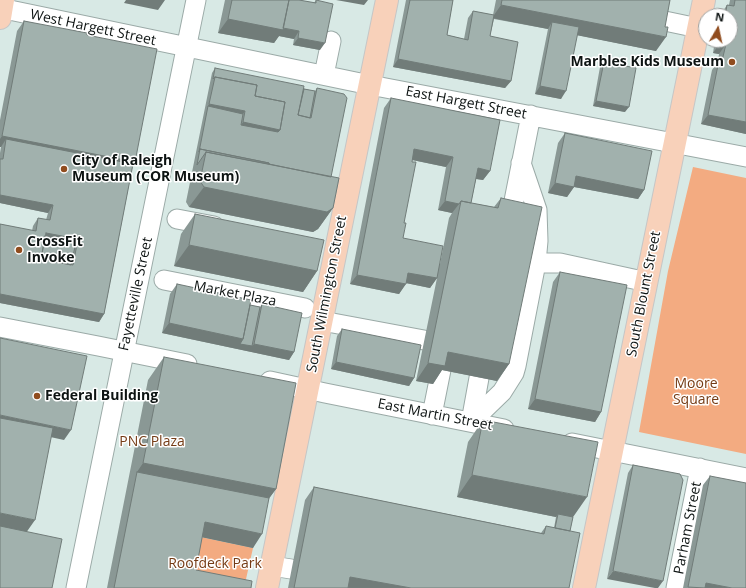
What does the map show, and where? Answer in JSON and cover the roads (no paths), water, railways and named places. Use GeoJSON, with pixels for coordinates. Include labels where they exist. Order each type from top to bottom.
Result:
{"type":"FeatureCollection","features":[{"type":"Feature","properties":{"kind":"main road","name":"South Wilmington Street"},"geometry":{"type":"LineString","coordinates":[[267,588],[283,561],[277,502],[308,389],[313,314],[370,85],[387,0]]}},
{"type":"Feature","properties":{"kind":"main road","name":"South Blount Street"},"geometry":{"type":"LineString","coordinates":[[584,581],[647,282],[698,28]]}},
{"type":"Feature","properties":{"kind":"street","name":"Fayetteville Street"},"geometry":{"type":"LineString","coordinates":[[76,588],[196,0]]}},
{"type":"Feature","properties":{"kind":"street","name":"West Hargett Street"},"geometry":{"type":"LineString","coordinates":[[1,9],[187,47]]}},
{"type":"Feature","properties":{"kind":"street"},"geometry":{"type":"LineString","coordinates":[[660,20],[698,28]]}},
{"type":"Feature","properties":{"kind":"street"},"geometry":{"type":"LineString","coordinates":[[324,75],[331,41]]}},
{"type":"Feature","properties":{"kind":"street","name":"East Hargett Street"},"geometry":{"type":"LineString","coordinates":[[187,47],[370,85],[746,157]]}},
{"type":"Feature","properties":{"kind":"street"},"geometry":{"type":"LineString","coordinates":[[506,243],[531,115]]}},
{"type":"Feature","properties":{"kind":"street"},"geometry":{"type":"LineString","coordinates":[[471,422],[502,392],[514,373],[536,263],[538,241],[537,210],[521,162]]}},
{"type":"Feature","properties":{"kind":"street"},"geometry":{"type":"LineString","coordinates":[[177,219],[231,229]]}},
{"type":"Feature","properties":{"kind":"street"},"geometry":{"type":"LineString","coordinates":[[536,263],[560,263],[647,282]]}},
{"type":"Feature","properties":{"kind":"street","name":"Market Plaza"},"geometry":{"type":"LineString","coordinates":[[164,280],[424,340]]}},
{"type":"Feature","properties":{"kind":"street"},"geometry":{"type":"LineString","coordinates":[[0,327],[203,368]]}},
{"type":"Feature","properties":{"kind":"street"},"geometry":{"type":"LineString","coordinates":[[440,422],[441,370]]}},
{"type":"Feature","properties":{"kind":"street"},"geometry":{"type":"LineString","coordinates":[[471,422],[479,378]]}},
{"type":"Feature","properties":{"kind":"street","name":"East Martin Street"},"geometry":{"type":"LineString","coordinates":[[257,379],[308,389],[440,422],[471,422],[520,432]]}},
{"type":"Feature","properties":{"kind":"street"},"geometry":{"type":"LineString","coordinates":[[557,440],[746,478]]}},
{"type":"Feature","properties":{"kind":"street","name":"Parham Street"},"geometry":{"type":"LineString","coordinates":[[676,588],[700,468]]}},
{"type":"Feature","properties":{"kind":"place","name":"Marbles Kids Museum"},"geometry":{"type":"Point","coordinates":[732,62]}},
{"type":"Feature","properties":{"kind":"place","name":"City of Raleigh Museum (COR Museum)"},"geometry":{"type":"Point","coordinates":[64,169]}},
{"type":"Feature","properties":{"kind":"place","name":"CrossFit Invoke"},"geometry":{"type":"Point","coordinates":[19,250]}},
{"type":"Feature","properties":{"kind":"place","name":"Federal Building"},"geometry":{"type":"Point","coordinates":[37,396]}},
{"type":"Feature","properties":{"kind":"park label","name":"Moore Square"},"geometry":{"type":"Point","coordinates":[696,392]}},
{"type":"Feature","properties":{"kind":"park label","name":"PNC Plaza"},"geometry":{"type":"Point","coordinates":[152,442]}},
{"type":"Feature","properties":{"kind":"park label","name":"Roofdeck Park"},"geometry":{"type":"Point","coordinates":[215,564]}}]}
